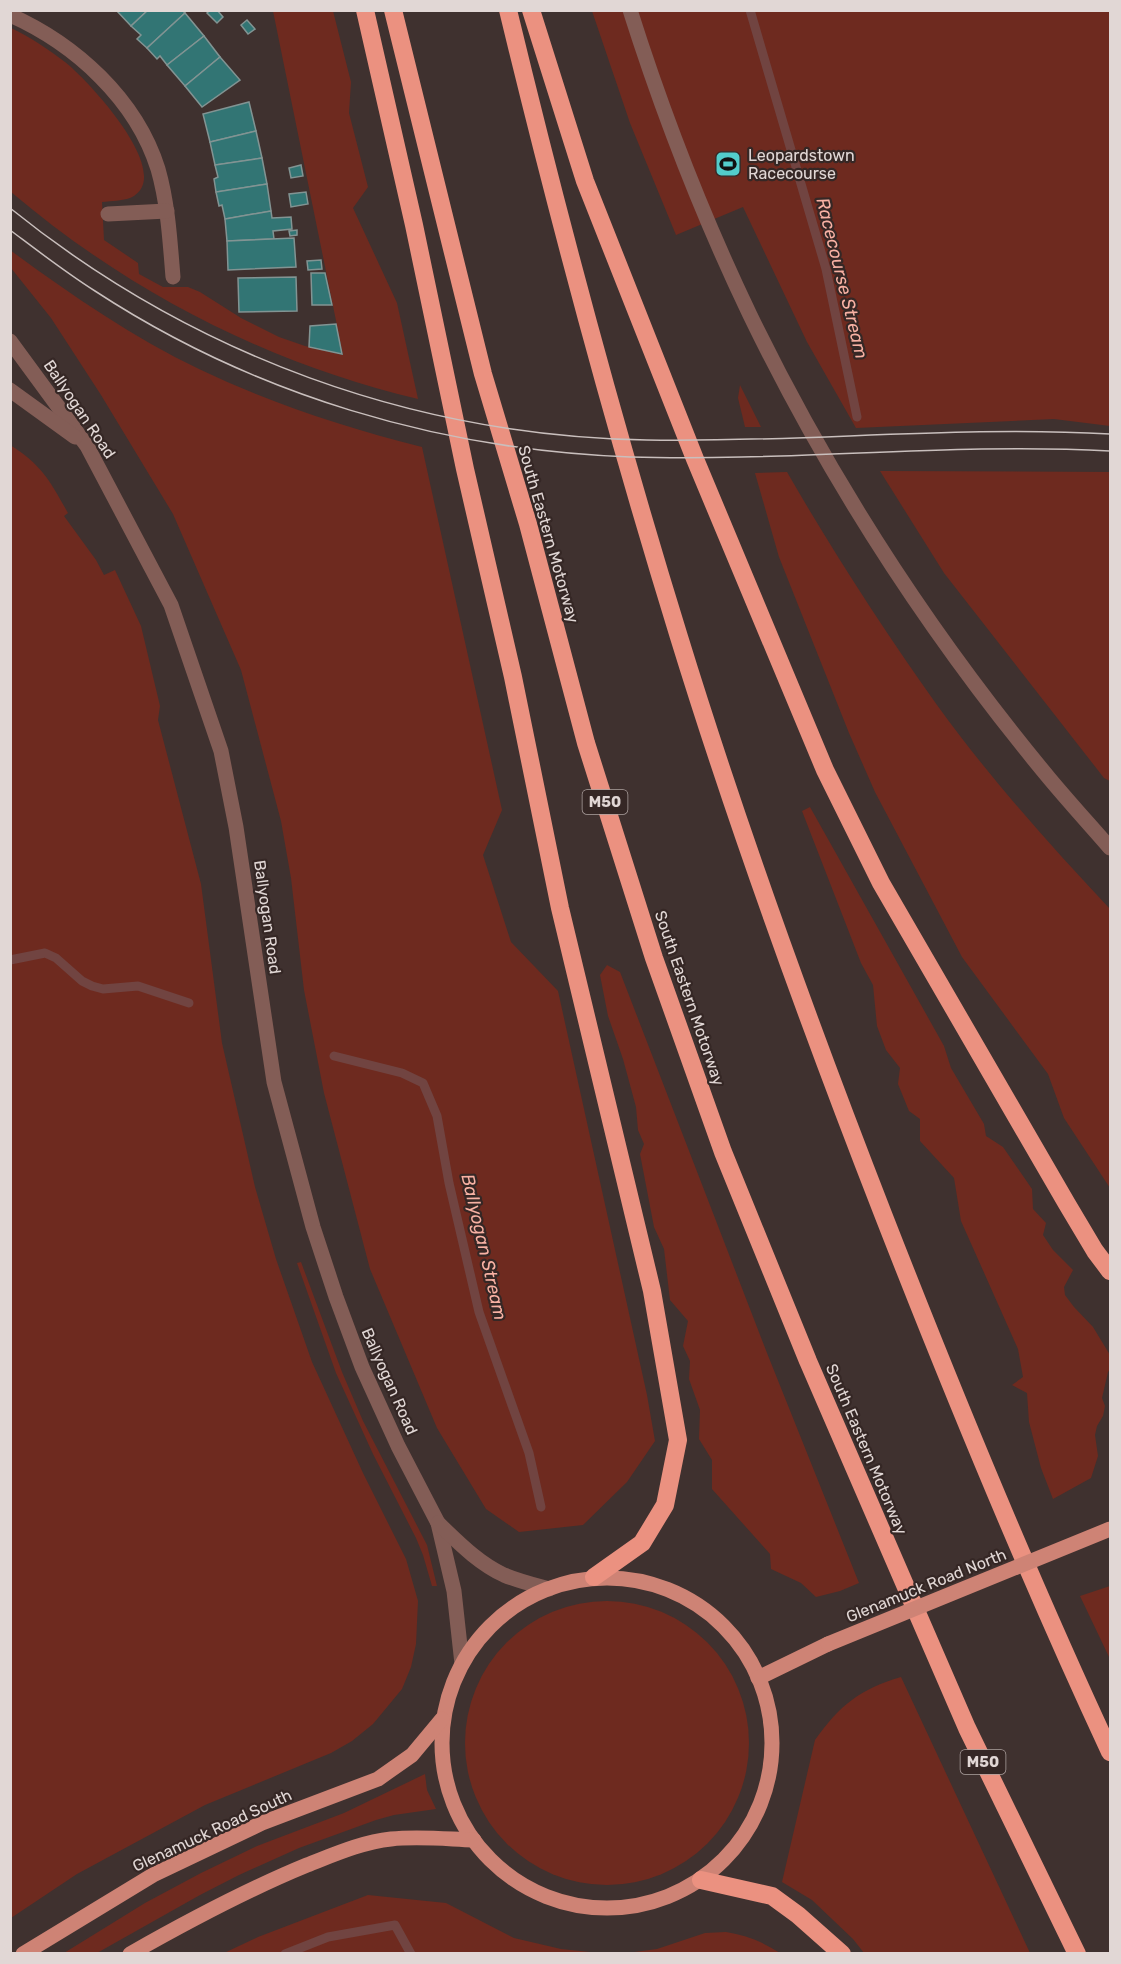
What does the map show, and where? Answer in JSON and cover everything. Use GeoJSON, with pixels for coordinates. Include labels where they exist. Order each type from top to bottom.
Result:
{"type":"FeatureCollection","features":[{"type":"Feature","properties":{"kind":"highway"},"geometry":{"type":"LineString","coordinates":[[365,10],[414,225],[465,469],[513,677],[560,908],[652,1291],[678,1440],[665,1504],[642,1543],[594,1577]]}},
{"type":"Feature","properties":{"kind":"highway","name":"South Eastern Motorway"},"geometry":{"type":"LineString","coordinates":[[393,10],[483,374],[528,524],[586,743],[654,958],[723,1152],[808,1361],[967,1728],[1077,1953]]}},
{"type":"Feature","properties":{"kind":"highway"},"geometry":{"type":"LineString","coordinates":[[508,10],[603,376],[679,638],[747,845],[850,1130],[940,1362],[1070,1666],[1110,1752]]}},
{"type":"Feature","properties":{"kind":"highway"},"geometry":{"type":"LineString","coordinates":[[531,10],[585,181],[695,459],[825,770],[881,883],[1073,1214],[1110,1271]]}},
{"type":"Feature","properties":{"kind":"highway"},"geometry":{"type":"LineString","coordinates":[[700,1880],[772,1896],[842,1953]]}},
{"type":"Feature","properties":{"kind":"main road","name":"Glenamuck Road North"},"geometry":{"type":"LineString","coordinates":[[758,1678],[828,1644],[1110,1529]]}},
{"type":"Feature","properties":{"kind":"main road"},"geometry":{"type":"LineString","coordinates":[[594,1577],[644,1582],[679,1594],[703,1608],[742,1648],[758,1678],[766,1700],[772,1755],[767,1785],[756,1813],[734,1848],[700,1880],[678,1892],[647,1904],[618,1908],[584,1907],[551,1900],[524,1887],[496,1864],[474,1840],[459,1816],[448,1790],[440,1748],[442,1719],[462,1664],[479,1640],[499,1619],[523,1602],[549,1589],[594,1577]]}},
{"type":"Feature","properties":{"kind":"main road","name":"Glenamuck Road South"},"geometry":{"type":"LineString","coordinates":[[23,1953],[153,1875],[262,1823],[378,1779],[412,1755],[442,1719]]}},
{"type":"Feature","properties":{"kind":"main road"},"geometry":{"type":"LineString","coordinates":[[130,1953],[235,1897],[301,1868],[361,1846],[397,1839],[474,1840]]}},
{"type":"Feature","properties":{"kind":"street"},"geometry":{"type":"LineString","coordinates":[[630,10],[644,54],[707,219],[745,304],[799,410],[850,499],[975,684],[1050,779],[1110,848]]}},
{"type":"Feature","properties":{"kind":"street"},"geometry":{"type":"LineString","coordinates":[[10,15],[48,34],[78,55],[118,97],[149,145],[158,170],[167,211],[173,277]]}},
{"type":"Feature","properties":{"kind":"street"},"geometry":{"type":"LineString","coordinates":[[108,214],[167,211]]}},
{"type":"Feature","properties":{"kind":"street","name":"Ballyogan Road"},"geometry":{"type":"LineString","coordinates":[[10,341],[87,446],[171,605],[221,751],[236,827],[274,1082],[313,1227],[336,1298],[362,1367],[398,1446],[438,1523],[454,1591],[462,1664]]}},
{"type":"Feature","properties":{"kind":"street"},"geometry":{"type":"LineString","coordinates":[[10,390],[87,446]]}},
{"type":"Feature","properties":{"kind":"street","name":"Ballyogan Road"},"geometry":{"type":"LineString","coordinates":[[438,1523],[483,1563],[505,1575],[549,1589]]}},
{"type":"Feature","properties":{"kind":"shaded area"},"geometry":{"type":"Polygon","coordinates":[[[273,11],[333,11],[351,82],[349,113],[368,187],[353,208],[397,303],[418,399],[307,366],[202,320],[103,261],[56,228],[11,192],[11,28],[45,48],[76,72],[123,126],[135,147],[143,167],[143,184],[131,198],[102,202],[104,240],[138,263],[139,274],[163,287],[188,287],[279,337],[343,355],[273,11]]]}},
{"type":"Feature","properties":{"kind":"shaded area"},"geometry":{"type":"Polygon","coordinates":[[[592,11],[1110,11],[1110,426],[1054,419],[856,428],[807,342],[743,207],[676,235],[630,123],[592,11]]]}},
{"type":"Feature","properties":{"kind":"shaded area"},"geometry":{"type":"Polygon","coordinates":[[[10,250],[102,314],[174,357],[199,369],[309,414],[422,447],[502,810],[483,855],[511,942],[558,991],[647,1395],[655,1441],[627,1482],[583,1525],[519,1532],[486,1509],[437,1428],[370,1269],[324,1093],[304,990],[291,878],[281,821],[241,670],[173,514],[51,318],[11,268],[10,250]]]}},
{"type":"Feature","properties":{"kind":"shaded area"},"geometry":{"type":"Polygon","coordinates":[[[740,385],[761,427],[745,427],[738,398],[740,385]]]}},
{"type":"Feature","properties":{"kind":"shaded area"},"geometry":{"type":"Polygon","coordinates":[[[10,445],[38,467],[44,475],[68,513],[64,516],[104,575],[115,570],[141,626],[160,706],[158,720],[201,884],[222,1043],[255,1187],[276,1259],[312,1362],[406,1559],[418,1601],[416,1644],[411,1667],[402,1689],[373,1724],[352,1741],[331,1753],[205,1805],[77,1874],[11,1918],[10,445]]]}},
{"type":"Feature","properties":{"kind":"shaded area"},"geometry":{"type":"Polygon","coordinates":[[[880,471],[1110,472],[1110,781],[1104,778],[944,573],[880,471]]]}},
{"type":"Feature","properties":{"kind":"shaded area"},"geometry":{"type":"Polygon","coordinates":[[[787,472],[859,590],[937,705],[1020,810],[1110,909],[1110,1188],[1064,1118],[1048,1074],[962,957],[875,792],[779,557],[755,473],[787,472]]]}},
{"type":"Feature","properties":{"kind":"shaded area"},"geometry":{"type":"Polygon","coordinates":[[[810,807],[944,1046],[951,1068],[984,1124],[986,1136],[1003,1147],[1032,1189],[1033,1209],[1046,1223],[1043,1235],[1053,1250],[1073,1270],[1064,1287],[1065,1295],[1093,1327],[1110,1355],[1110,1369],[1102,1398],[1105,1406],[1095,1435],[1098,1456],[1091,1478],[1053,1499],[1041,1468],[1029,1422],[1027,1393],[1012,1385],[1023,1377],[1018,1349],[961,1221],[954,1178],[920,1141],[920,1119],[909,1111],[898,1084],[900,1068],[886,1050],[877,1026],[873,985],[861,963],[802,811],[810,807]]]}},
{"type":"Feature","properties":{"kind":"shaded area"},"geometry":{"type":"Polygon","coordinates":[[[607,965],[620,972],[767,1353],[859,1583],[840,1591],[816,1597],[801,1583],[771,1569],[770,1554],[712,1489],[712,1460],[699,1439],[700,1410],[689,1379],[690,1361],[683,1346],[688,1321],[670,1300],[664,1249],[654,1227],[640,1154],[644,1144],[638,1130],[636,1107],[623,1059],[608,1016],[600,975],[607,965]]]}},
{"type":"Feature","properties":{"kind":"shaded area"},"geometry":{"type":"Polygon","coordinates":[[[301,1262],[363,1421],[427,1545],[437,1586],[432,1586],[416,1538],[373,1454],[336,1373],[297,1263],[301,1262]]]}},
{"type":"Feature","properties":{"kind":"shaded area"},"geometry":{"type":"Polygon","coordinates":[[[1110,1586],[1110,1659],[1080,1596],[1110,1586]]]}},
{"type":"Feature","properties":{"kind":"shaded area"},"geometry":{"type":"Polygon","coordinates":[[[621,1601],[635,1603],[674,1617],[708,1642],[733,1676],[739,1689],[747,1715],[749,1743],[747,1771],[739,1797],[733,1810],[708,1844],[674,1869],[661,1875],[635,1883],[593,1885],[579,1883],[540,1869],[506,1844],[481,1810],[475,1797],[467,1771],[465,1729],[467,1715],[481,1676],[506,1642],[540,1617],[553,1611],[579,1603],[621,1601]]]}},
{"type":"Feature","properties":{"kind":"shaded area"},"geometry":{"type":"Polygon","coordinates":[[[901,1677],[1030,1953],[864,1953],[853,1939],[812,1900],[782,1882],[815,1740],[833,1717],[852,1700],[874,1687],[901,1677]]]}},
{"type":"Feature","properties":{"kind":"shaded area"},"geometry":{"type":"Polygon","coordinates":[[[425,1774],[427,1790],[436,1809],[376,1820],[299,1848],[200,1895],[97,1953],[64,1953],[145,1903],[201,1873],[257,1846],[344,1813],[425,1774]]]}},
{"type":"Feature","properties":{"kind":"shaded area"},"geometry":{"type":"Polygon","coordinates":[[[368,1895],[446,1903],[514,1938],[561,1949],[599,1953],[224,1953],[258,1937],[368,1895]]]}},
{"type":"Feature","properties":{"kind":"shaded area"},"geometry":{"type":"Polygon","coordinates":[[[726,1932],[754,1940],[780,1953],[627,1953],[657,1949],[705,1933],[726,1932]]]}},
{"type":"Feature","properties":{"kind":"building"},"geometry":{"type":"Polygon","coordinates":[[[116,10],[148,10],[131,26],[116,10]]]}},
{"type":"Feature","properties":{"kind":"building"},"geometry":{"type":"Polygon","coordinates":[[[148,10],[182,10],[185,13],[147,48],[137,39],[141,35],[131,26],[148,10]]]}},
{"type":"Feature","properties":{"kind":"building"},"geometry":{"type":"Polygon","coordinates":[[[210,10],[217,10],[223,17],[217,23],[207,13],[210,10]]]}},
{"type":"Feature","properties":{"kind":"building"},"geometry":{"type":"Polygon","coordinates":[[[185,13],[204,36],[167,65],[160,56],[157,59],[147,48],[185,13]]]}},
{"type":"Feature","properties":{"kind":"building"},"geometry":{"type":"Polygon","coordinates":[[[247,20],[255,29],[248,34],[241,25],[247,20]]]}},
{"type":"Feature","properties":{"kind":"building"},"geometry":{"type":"Polygon","coordinates":[[[204,36],[220,57],[185,86],[167,65],[204,36]]]}},
{"type":"Feature","properties":{"kind":"building"},"geometry":{"type":"Polygon","coordinates":[[[220,57],[240,80],[202,107],[185,86],[220,57]]]}},
{"type":"Feature","properties":{"kind":"building"},"geometry":{"type":"Polygon","coordinates":[[[249,102],[256,131],[210,142],[203,114],[249,102]]]}},
{"type":"Feature","properties":{"kind":"building"},"geometry":{"type":"Polygon","coordinates":[[[256,131],[262,158],[215,165],[210,142],[256,131]]]}},
{"type":"Feature","properties":{"kind":"building"},"geometry":{"type":"Polygon","coordinates":[[[262,158],[267,184],[216,192],[214,179],[218,177],[215,165],[262,158]]]}},
{"type":"Feature","properties":{"kind":"building"},"geometry":{"type":"Polygon","coordinates":[[[301,165],[303,176],[291,178],[289,168],[301,165]]]}},
{"type":"Feature","properties":{"kind":"building"},"geometry":{"type":"Polygon","coordinates":[[[267,184],[271,211],[225,219],[216,192],[267,184]]]}},
{"type":"Feature","properties":{"kind":"building"},"geometry":{"type":"Polygon","coordinates":[[[306,192],[308,204],[291,207],[289,194],[306,192]]]}},
{"type":"Feature","properties":{"kind":"building"},"geometry":{"type":"Polygon","coordinates":[[[271,211],[272,218],[291,217],[292,229],[273,231],[274,239],[227,241],[225,219],[271,211]]]}},
{"type":"Feature","properties":{"kind":"building"},"geometry":{"type":"Polygon","coordinates":[[[297,230],[297,235],[290,236],[289,231],[297,230]]]}},
{"type":"Feature","properties":{"kind":"building"},"geometry":{"type":"Polygon","coordinates":[[[294,238],[296,267],[228,270],[227,241],[294,238]]]}},
{"type":"Feature","properties":{"kind":"building"},"geometry":{"type":"Polygon","coordinates":[[[321,260],[322,269],[308,270],[307,261],[321,260]]]}},
{"type":"Feature","properties":{"kind":"building"},"geometry":{"type":"Polygon","coordinates":[[[311,273],[325,273],[332,305],[312,305],[311,273]]]}},
{"type":"Feature","properties":{"kind":"building"},"geometry":{"type":"Polygon","coordinates":[[[296,277],[297,311],[239,312],[238,278],[296,277]]]}},
{"type":"Feature","properties":{"kind":"building"},"geometry":{"type":"Polygon","coordinates":[[[336,324],[342,354],[309,347],[310,326],[336,324]]]}},
{"type":"Feature","properties":{"kind":"waterway","name":"Racecourse Stream"},"geometry":{"type":"LineString","coordinates":[[750,10],[826,269],[857,417]]}},
{"type":"Feature","properties":{"kind":"waterway","name":"Ballyogan Stream"},"geometry":{"type":"LineString","coordinates":[[10,960],[45,953],[56,958],[82,981],[92,986],[103,989],[138,986],[189,1003]]}},
{"type":"Feature","properties":{"kind":"waterway","name":"Ballyogan Stream"},"geometry":{"type":"LineString","coordinates":[[334,1056],[402,1073],[423,1083],[437,1116],[449,1183],[479,1312],[529,1453],[541,1507]]}},
{"type":"Feature","properties":{"kind":"waterway"},"geometry":{"type":"LineString","coordinates":[[285,1954],[328,1937],[395,1925],[411,1954]]}},
{"type":"Feature","properties":{"kind":"tram line"},"geometry":{"type":"LineString","coordinates":[[10,208],[80,260],[153,306],[230,345],[309,378],[391,404],[474,423],[560,435],[647,440],[994,432],[1110,434]]}},
{"type":"Feature","properties":{"kind":"tram line"},"geometry":{"type":"LineString","coordinates":[[10,230],[95,291],[156,328],[219,360],[284,387],[351,410],[419,429],[489,443],[559,452],[630,457],[750,457],[990,449],[1110,451]]}},
{"type":"Feature","properties":{"kind":"place","name":"Leopardstown Racecourse"},"geometry":{"type":"Point","coordinates":[728,164]}}]}
